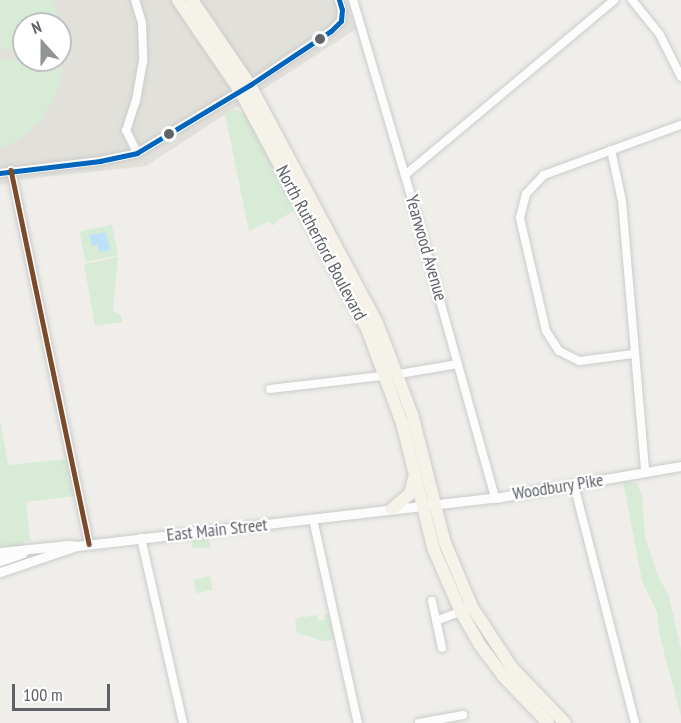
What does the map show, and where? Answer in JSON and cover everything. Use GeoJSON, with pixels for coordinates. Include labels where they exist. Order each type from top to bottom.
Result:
{"type":"FeatureCollection","features":[{"type":"Feature","properties":{"kind":"main road","name":"North Rutherford Boulevard"},"geometry":{"type":"LineString","coordinates":[[178,0],[245,88]]}},
{"type":"Feature","properties":{"kind":"main road","name":"North Rutherford Boulevard"},"geometry":{"type":"LineString","coordinates":[[192,0],[245,88],[392,375],[429,504]]}},
{"type":"Feature","properties":{"kind":"main road","name":"North Rutherford Boulevard"},"geometry":{"type":"LineString","coordinates":[[392,375],[415,474],[429,504]]}},
{"type":"Feature","properties":{"kind":"main road"},"geometry":{"type":"LineString","coordinates":[[392,509],[410,494],[415,474]]}},
{"type":"Feature","properties":{"kind":"main road"},"geometry":{"type":"LineString","coordinates":[[429,504],[449,553],[466,610],[480,645],[503,676],[548,723]]}},
{"type":"Feature","properties":{"kind":"main road"},"geometry":{"type":"LineString","coordinates":[[466,610],[512,668],[565,723]]}},
{"type":"Feature","properties":{"kind":"street"},"geometry":{"type":"LineString","coordinates":[[135,0],[142,23],[142,62],[136,100],[126,130],[137,153]]}},
{"type":"Feature","properties":{"kind":"street"},"geometry":{"type":"LineString","coordinates":[[0,173],[100,161],[137,153],[245,88],[341,21],[342,10],[339,0]]}},
{"type":"Feature","properties":{"kind":"street","name":"Yearwood Avenue"},"geometry":{"type":"LineString","coordinates":[[353,0],[405,174],[495,498]]}},
{"type":"Feature","properties":{"kind":"street"},"geometry":{"type":"LineString","coordinates":[[405,174],[614,0]]}},
{"type":"Feature","properties":{"kind":"street"},"geometry":{"type":"LineString","coordinates":[[632,0],[660,36],[681,77]]}},
{"type":"Feature","properties":{"kind":"street"},"geometry":{"type":"LineString","coordinates":[[633,354],[579,361],[559,351],[546,331],[520,218],[526,194],[544,175],[681,125]]}},
{"type":"Feature","properties":{"kind":"street"},"geometry":{"type":"LineString","coordinates":[[611,150],[622,201],[633,354],[645,472]]}},
{"type":"Feature","properties":{"kind":"street"},"geometry":{"type":"LineString","coordinates":[[11,170],[89,544]]}},
{"type":"Feature","properties":{"kind":"street"},"geometry":{"type":"LineString","coordinates":[[270,389],[392,375],[458,364]]}},
{"type":"Feature","properties":{"kind":"street","name":"Woodbury Pike"},"geometry":{"type":"LineString","coordinates":[[429,504],[495,498],[681,466]]}},
{"type":"Feature","properties":{"kind":"street"},"geometry":{"type":"LineString","coordinates":[[574,485],[635,723]]}},
{"type":"Feature","properties":{"kind":"street","name":"East Main Street"},"geometry":{"type":"LineString","coordinates":[[0,552],[28,551],[69,544],[77,546],[429,504]]}},
{"type":"Feature","properties":{"kind":"street"},"geometry":{"type":"LineString","coordinates":[[313,519],[358,723]]}},
{"type":"Feature","properties":{"kind":"street"},"geometry":{"type":"LineString","coordinates":[[141,538],[183,723]]}},
{"type":"Feature","properties":{"kind":"street"},"geometry":{"type":"LineString","coordinates":[[0,572],[77,546]]}},
{"type":"Feature","properties":{"kind":"street"},"geometry":{"type":"LineString","coordinates":[[0,561],[28,551]]}},
{"type":"Feature","properties":{"kind":"street"},"geometry":{"type":"LineString","coordinates":[[432,601],[442,648]]}},
{"type":"Feature","properties":{"kind":"street"},"geometry":{"type":"LineString","coordinates":[[436,621],[466,610]]}},
{"type":"Feature","properties":{"kind":"street"},"geometry":{"type":"LineString","coordinates":[[419,723],[463,715]]}},
{"type":"Feature","properties":{"kind":"shaded area"},"geometry":{"type":"Polygon","coordinates":[[[0,0],[345,0],[356,29],[146,166],[25,179],[0,185],[0,0]]]}},
{"type":"Feature","properties":{"kind":"green space"},"geometry":{"type":"Polygon","coordinates":[[[0,0],[53,0],[57,12],[12,12],[12,50],[0,48],[0,0]]]}},
{"type":"Feature","properties":{"kind":"green space"},"geometry":{"type":"Polygon","coordinates":[[[0,58],[12,60],[12,72],[62,72],[56,94],[39,122],[17,141],[0,147],[0,58]]]}},
{"type":"Feature","properties":{"kind":"green space"},"geometry":{"type":"Polygon","coordinates":[[[234,109],[246,115],[297,209],[275,222],[273,226],[269,221],[249,231],[225,114],[234,109]]]}},
{"type":"Feature","properties":{"kind":"green space"},"geometry":{"type":"Polygon","coordinates":[[[112,225],[118,255],[86,262],[80,231],[112,225]]]}},
{"type":"Feature","properties":{"kind":"green space"},"geometry":{"type":"Polygon","coordinates":[[[118,257],[113,311],[121,315],[122,322],[95,326],[84,264],[118,257]]]}},
{"type":"Feature","properties":{"kind":"green space"},"geometry":{"type":"Polygon","coordinates":[[[0,419],[8,465],[68,459],[74,496],[26,502],[30,540],[24,541],[24,546],[0,549],[0,419]]]}},
{"type":"Feature","properties":{"kind":"green space"},"geometry":{"type":"Polygon","coordinates":[[[623,481],[637,484],[642,495],[645,537],[658,576],[669,596],[681,650],[681,716],[659,633],[657,612],[642,581],[623,481]]]}},
{"type":"Feature","properties":{"kind":"green space"},"geometry":{"type":"Polygon","coordinates":[[[207,534],[211,548],[193,548],[190,536],[207,534]]]}},
{"type":"Feature","properties":{"kind":"green space"},"geometry":{"type":"Polygon","coordinates":[[[210,576],[213,590],[196,593],[193,580],[210,576]]]}},
{"type":"Feature","properties":{"kind":"green space"},"geometry":{"type":"Polygon","coordinates":[[[324,614],[331,616],[334,640],[323,641],[297,633],[295,620],[317,615],[319,621],[325,620],[324,614]]]}},
{"type":"Feature","properties":{"kind":"water"},"geometry":{"type":"Polygon","coordinates":[[[106,232],[110,250],[99,252],[98,245],[92,246],[89,235],[106,232]]]}},
{"type":"Feature","properties":{"kind":"transit line"},"geometry":{"type":"LineString","coordinates":[[0,173],[100,161],[137,153],[250,85],[331,31],[341,21],[342,10],[339,0]]}},
{"type":"Feature","properties":{"kind":"transit line"},"geometry":{"type":"LineString","coordinates":[[11,170],[89,544]]}}]}
